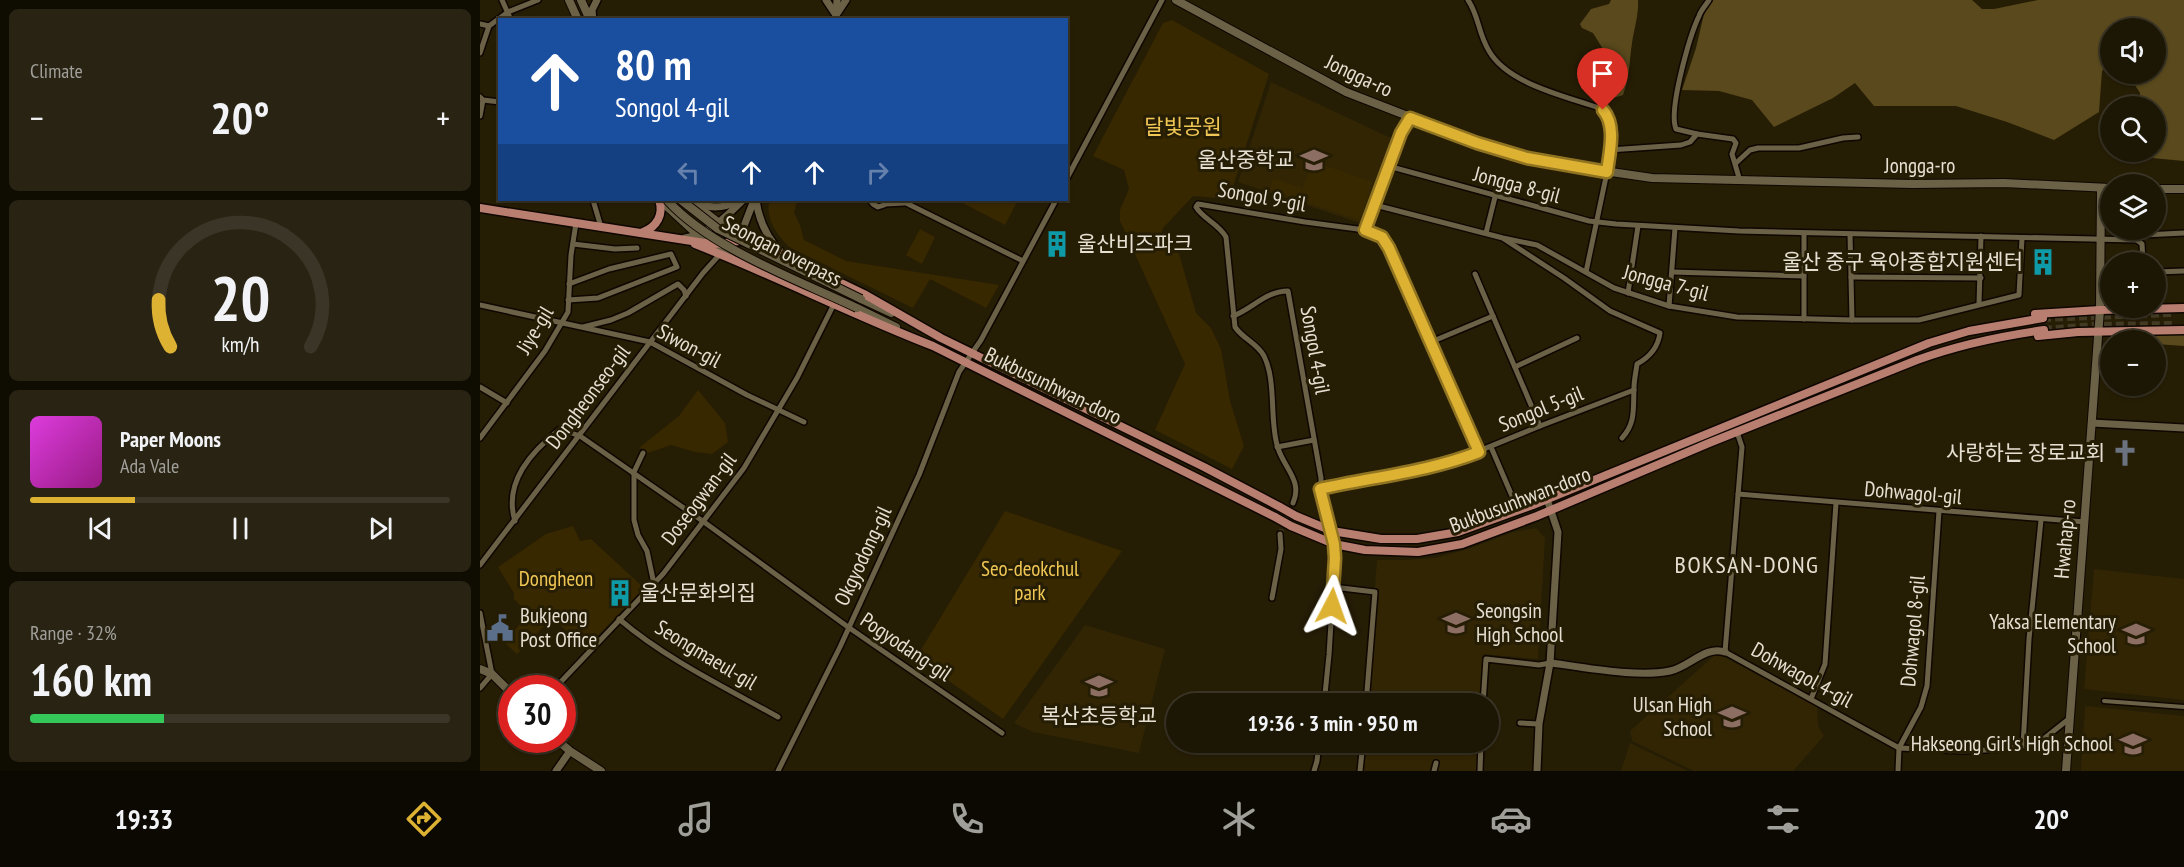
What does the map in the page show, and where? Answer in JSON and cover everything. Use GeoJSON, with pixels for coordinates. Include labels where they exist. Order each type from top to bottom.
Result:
{"type":"FeatureCollection","features":[{"type":"Feature","properties":{"kind":"main road"},"geometry":{"type":"LineString","coordinates":[[569,0],[577,18]]}},
{"type":"Feature","properties":{"kind":"main road"},"geometry":{"type":"LineString","coordinates":[[581,0],[591,18]]}},
{"type":"Feature","properties":{"kind":"main road","name":"Jongga-ro"},"geometry":{"type":"LineString","coordinates":[[1176,0],[1346,92],[1477,143],[1527,158],[1652,178],[1913,184],[2004,183],[2100,188]]}},
{"type":"Feature","properties":{"kind":"main road"},"geometry":{"type":"LineString","coordinates":[[2166,189],[2184,189]]}},
{"type":"Feature","properties":{"kind":"main road"},"geometry":{"type":"LineString","coordinates":[[642,233],[657,222],[661,208],[659,201]]}},
{"type":"Feature","properties":{"kind":"main road"},"geometry":{"type":"LineString","coordinates":[[660,201],[711,247]]}},
{"type":"Feature","properties":{"kind":"main road","name":"Seongan overpass"},"geometry":{"type":"LineString","coordinates":[[668,201],[683,216],[712,237],[857,308]]}},
{"type":"Feature","properties":{"kind":"main road","name":"Seongan overpass"},"geometry":{"type":"LineString","coordinates":[[682,201],[726,233],[861,299]]}},
{"type":"Feature","properties":{"kind":"main road"},"geometry":{"type":"LineString","coordinates":[[691,201],[740,238],[754,241],[864,294],[938,336]]}},
{"type":"Feature","properties":{"kind":"main road"},"geometry":{"type":"LineString","coordinates":[[480,208],[685,238],[711,247],[834,304],[933,346]]}},
{"type":"Feature","properties":{"kind":"main road"},"geometry":{"type":"LineString","coordinates":[[673,237],[711,247],[740,238]]}},
{"type":"Feature","properties":{"kind":"main road","name":"Bukbusunhwan-doro"},"geometry":{"type":"LineString","coordinates":[[861,299],[1204,467],[1296,516],[1332,531],[1368,538],[1417,539],[1458,532],[1547,499],[1781,402],[1946,338],[1993,326],[2043,318]]}},
{"type":"Feature","properties":{"kind":"main road","name":"Bukbusunhwan-doro"},"geometry":{"type":"LineString","coordinates":[[857,308],[1291,526],[1334,544],[1381,551],[1418,552],[1462,544],[1552,510],[1785,412],[1934,354],[1997,338],[2044,330]]}},
{"type":"Feature","properties":{"kind":"main road"},"geometry":{"type":"LineString","coordinates":[[2166,308],[2184,308]]}},
{"type":"Feature","properties":{"kind":"main road"},"geometry":{"type":"LineString","coordinates":[[1781,402],[1892,353],[1944,333],[2016,317],[2100,310]]}},
{"type":"Feature","properties":{"kind":"main road","name":"Hwahap-ro"},"geometry":{"type":"LineString","coordinates":[[2066,771],[2100,310]]}},
{"type":"Feature","properties":{"kind":"main road"},"geometry":{"type":"LineString","coordinates":[[2172,313],[2184,313]]}},
{"type":"Feature","properties":{"kind":"main road"},"geometry":{"type":"LineString","coordinates":[[2173,325],[2184,325]]}},
{"type":"Feature","properties":{"kind":"main road"},"geometry":{"type":"LineString","coordinates":[[1785,412],[1937,358],[2018,338],[2098,332],[2184,330]]}},
{"type":"Feature","properties":{"kind":"main road"},"geometry":{"type":"LineString","coordinates":[[480,669],[492,674],[498,680]]}},
{"type":"Feature","properties":{"kind":"main road"},"geometry":{"type":"LineString","coordinates":[[572,753],[601,771]]}},
{"type":"Feature","properties":{"kind":"street"},"geometry":{"type":"LineString","coordinates":[[502,0],[510,18]]}},
{"type":"Feature","properties":{"kind":"street"},"geometry":{"type":"LineString","coordinates":[[500,18],[508,12],[538,0]]}},
{"type":"Feature","properties":{"kind":"street"},"geometry":{"type":"LineString","coordinates":[[592,18],[592,10],[597,0]]}},
{"type":"Feature","properties":{"kind":"street"},"geometry":{"type":"LineString","coordinates":[[826,0],[835,17]]}},
{"type":"Feature","properties":{"kind":"street"},"geometry":{"type":"LineString","coordinates":[[835,17],[837,0]]}},
{"type":"Feature","properties":{"kind":"street"},"geometry":{"type":"LineString","coordinates":[[835,17],[846,0]]}},
{"type":"Feature","properties":{"kind":"street"},"geometry":{"type":"LineString","coordinates":[[1068,176],[1162,0]]}},
{"type":"Feature","properties":{"kind":"street"},"geometry":{"type":"LineString","coordinates":[[1468,0],[1476,12],[1481,37],[1491,54],[1511,75],[1599,108],[1606,113],[1611,128],[1607,172],[1586,272]]}},
{"type":"Feature","properties":{"kind":"street"},"geometry":{"type":"LineString","coordinates":[[1709,0],[1699,16],[1685,57],[1673,111],[1676,129],[1697,135],[1733,139],[1736,143],[1732,154],[1740,181]]}},
{"type":"Feature","properties":{"kind":"street"},"geometry":{"type":"LineString","coordinates":[[480,53],[489,26],[498,19]]}},
{"type":"Feature","properties":{"kind":"street"},"geometry":{"type":"LineString","coordinates":[[480,24],[489,26]]}},
{"type":"Feature","properties":{"kind":"street"},"geometry":{"type":"LineString","coordinates":[[480,116],[481,98],[498,102]]}},
{"type":"Feature","properties":{"kind":"street"},"geometry":{"type":"LineString","coordinates":[[1410,118],[1401,133],[1365,230],[1378,234],[1385,241],[1479,452]]}},
{"type":"Feature","properties":{"kind":"street"},"geometry":{"type":"LineString","coordinates":[[1609,150],[1681,145],[1690,142],[1697,135]]}},
{"type":"Feature","properties":{"kind":"street"},"geometry":{"type":"LineString","coordinates":[[1736,163],[1750,150],[1758,148],[1799,148],[1858,137]]}},
{"type":"Feature","properties":{"kind":"street","name":"Jongga 8-gil"},"geometry":{"type":"LineString","coordinates":[[1388,166],[1495,197],[1598,222],[1675,228],[1804,233],[2100,238]]}},
{"type":"Feature","properties":{"kind":"street"},"geometry":{"type":"LineString","coordinates":[[1486,233],[1495,197]]}},
{"type":"Feature","properties":{"kind":"street"},"geometry":{"type":"LineString","coordinates":[[593,201],[601,227]]}},
{"type":"Feature","properties":{"kind":"street"},"geometry":{"type":"LineString","coordinates":[[692,201],[712,207],[725,206],[739,201]]}},
{"type":"Feature","properties":{"kind":"street"},"geometry":{"type":"LineString","coordinates":[[685,238],[698,235],[719,223],[741,201]]}},
{"type":"Feature","properties":{"kind":"street"},"geometry":{"type":"LineString","coordinates":[[744,263],[736,252],[755,201]]}},
{"type":"Feature","properties":{"kind":"street"},"geometry":{"type":"LineString","coordinates":[[755,201],[766,233],[774,245],[787,257]]}},
{"type":"Feature","properties":{"kind":"street"},"geometry":{"type":"LineString","coordinates":[[871,201],[875,206],[886,202],[903,201],[1023,261]]}},
{"type":"Feature","properties":{"kind":"street"},"geometry":{"type":"LineString","coordinates":[[972,353],[1055,201]]}},
{"type":"Feature","properties":{"kind":"street","name":"Songol 9-gil"},"geometry":{"type":"LineString","coordinates":[[1293,503],[1296,497],[1295,481],[1277,447],[1267,363],[1254,343],[1238,331],[1233,316],[1226,237],[1219,226],[1198,211],[1196,207],[1198,204],[1365,230]]}},
{"type":"Feature","properties":{"kind":"street","name":"Jongga 7-gil"},"geometry":{"type":"LineString","coordinates":[[1375,205],[1537,245],[1614,288],[1670,306],[1737,317],[1919,320],[2019,295],[2022,238]]}},
{"type":"Feature","properties":{"kind":"street","name":"Jiye-gil"},"geometry":{"type":"LineString","coordinates":[[480,438],[563,323],[568,312],[576,223]]}},
{"type":"Feature","properties":{"kind":"street"},"geometry":{"type":"LineString","coordinates":[[1628,293],[1638,226]]}},
{"type":"Feature","properties":{"kind":"street"},"geometry":{"type":"LineString","coordinates":[[1670,306],[1675,228]]}},
{"type":"Feature","properties":{"kind":"street","name":"Jongga 8-gil"},"geometry":{"type":"LineString","coordinates":[[2166,233],[2184,232]]}},
{"type":"Feature","properties":{"kind":"street"},"geometry":{"type":"LineString","coordinates":[[1803,319],[1804,233]]}},
{"type":"Feature","properties":{"kind":"street"},"geometry":{"type":"LineString","coordinates":[[1850,234],[1852,320]]}},
{"type":"Feature","properties":{"kind":"street"},"geometry":{"type":"LineString","coordinates":[[1979,304],[1981,236]]}},
{"type":"Feature","properties":{"kind":"street"},"geometry":{"type":"LineString","coordinates":[[722,253],[740,238]]}},
{"type":"Feature","properties":{"kind":"street"},"geometry":{"type":"LineString","coordinates":[[1503,238],[1610,311],[1660,333],[1658,344],[1647,359],[1637,364],[1634,413],[1630,429],[1622,438]]}},
{"type":"Feature","properties":{"kind":"street"},"geometry":{"type":"LineString","coordinates":[[2137,240],[2142,244],[2142,252]]}},
{"type":"Feature","properties":{"kind":"street"},"geometry":{"type":"LineString","coordinates":[[573,244],[615,249],[637,248]]}},
{"type":"Feature","properties":{"kind":"street","name":"Dongheonseo-gil"},"geometry":{"type":"LineString","coordinates":[[480,565],[694,285],[722,253]]}},
{"type":"Feature","properties":{"kind":"street"},"geometry":{"type":"LineString","coordinates":[[568,300],[598,298],[677,267],[671,254],[609,268],[569,284]]}},
{"type":"Feature","properties":{"kind":"street"},"geometry":{"type":"LineString","coordinates":[[2166,272],[2184,271]]}},
{"type":"Feature","properties":{"kind":"street"},"geometry":{"type":"LineString","coordinates":[[1672,272],[1804,276]]}},
{"type":"Feature","properties":{"kind":"street"},"geometry":{"type":"LineString","coordinates":[[1475,274],[1540,426]]}},
{"type":"Feature","properties":{"kind":"street"},"geometry":{"type":"LineString","coordinates":[[1851,277],[1981,278]]}},
{"type":"Feature","properties":{"kind":"street"},"geometry":{"type":"LineString","coordinates":[[582,327],[628,313],[678,284],[686,296]]}},
{"type":"Feature","properties":{"kind":"street","name":"Songol 4-gil"},"geometry":{"type":"LineString","coordinates":[[1233,316],[1245,312],[1272,293],[1288,291],[1321,478],[1320,489],[1334,544],[1335,558],[1325,693]]}},
{"type":"Feature","properties":{"kind":"street","name":"Doseogwan-gil"},"geometry":{"type":"LineString","coordinates":[[567,675],[654,584],[744,468],[797,378],[834,304]]}},
{"type":"Feature","properties":{"kind":"street","name":"Siwon-gil"},"geometry":{"type":"LineString","coordinates":[[480,305],[650,342],[711,376],[804,422]]}},
{"type":"Feature","properties":{"kind":"street"},"geometry":{"type":"LineString","coordinates":[[1431,342],[1493,316]]}},
{"type":"Feature","properties":{"kind":"street"},"geometry":{"type":"LineString","coordinates":[[1515,367],[1578,338]]}},
{"type":"Feature","properties":{"kind":"street","name":"Okgyodong-gil"},"geometry":{"type":"LineString","coordinates":[[778,771],[919,475],[959,372],[972,353]]}},
{"type":"Feature","properties":{"kind":"street"},"geometry":{"type":"LineString","coordinates":[[480,387],[507,403]]}},
{"type":"Feature","properties":{"kind":"street","name":"Songol 5-gil"},"geometry":{"type":"LineString","coordinates":[[1320,489],[1432,468],[1452,462],[1634,390]]}},
{"type":"Feature","properties":{"kind":"street"},"geometry":{"type":"LineString","coordinates":[[2092,423],[2184,428]]}},
{"type":"Feature","properties":{"kind":"street"},"geometry":{"type":"LineString","coordinates":[[515,521],[513,493],[524,463],[544,441],[560,429],[580,435]]}},
{"type":"Feature","properties":{"kind":"street","name":"Dohwagol 4-gil"},"geometry":{"type":"LineString","coordinates":[[1737,432],[1742,447],[1725,652],[1899,748],[1983,751],[2023,746],[2040,741],[2070,718]]}},
{"type":"Feature","properties":{"kind":"street","name":"Pogyodang-gil"},"geometry":{"type":"LineString","coordinates":[[580,435],[848,627],[1002,733]]}},
{"type":"Feature","properties":{"kind":"street"},"geometry":{"type":"LineString","coordinates":[[1277,447],[1314,440]]}},
{"type":"Feature","properties":{"kind":"street"},"geometry":{"type":"LineString","coordinates":[[1491,447],[1518,510]]}},
{"type":"Feature","properties":{"kind":"street"},"geometry":{"type":"LineString","coordinates":[[643,453],[634,472],[635,528],[647,551],[654,584]]}},
{"type":"Feature","properties":{"kind":"street","name":"Dohwagol-gil"},"geometry":{"type":"LineString","coordinates":[[1738,494],[2085,522]]}},
{"type":"Feature","properties":{"kind":"street"},"geometry":{"type":"LineString","coordinates":[[1537,771],[1539,724],[1550,663],[1558,532],[1547,499]]}},
{"type":"Feature","properties":{"kind":"street"},"geometry":{"type":"LineString","coordinates":[[1811,699],[1825,664],[1836,503]]}},
{"type":"Feature","properties":{"kind":"street","name":"Dohwagol 8-gil"},"geometry":{"type":"LineString","coordinates":[[1899,748],[1922,707],[1927,686],[1939,511]]}},
{"type":"Feature","properties":{"kind":"street"},"geometry":{"type":"LineString","coordinates":[[2023,746],[2029,639],[2041,520]]}},
{"type":"Feature","properties":{"kind":"street"},"geometry":{"type":"LineString","coordinates":[[1272,598],[1281,549],[1280,534]]}},
{"type":"Feature","properties":{"kind":"street"},"geometry":{"type":"LineString","coordinates":[[1333,588],[1375,592],[1367,693]]}},
{"type":"Feature","properties":{"kind":"street"},"geometry":{"type":"LineString","coordinates":[[480,613],[492,674],[480,688]]}},
{"type":"Feature","properties":{"kind":"street","name":"Seongmaeul-gil"},"geometry":{"type":"LineString","coordinates":[[619,619],[633,631],[679,661],[778,717]]}},
{"type":"Feature","properties":{"kind":"street"},"geometry":{"type":"LineString","coordinates":[[1483,693],[1485,659],[1539,665],[1550,663],[1643,674],[1681,669],[1713,650],[1725,652]]}},
{"type":"Feature","properties":{"kind":"street"},"geometry":{"type":"LineString","coordinates":[[2104,701],[2184,707]]}},
{"type":"Feature","properties":{"kind":"street"},"geometry":{"type":"LineString","coordinates":[[1520,723],[1539,724]]}},
{"type":"Feature","properties":{"kind":"street"},"geometry":{"type":"LineString","coordinates":[[1898,771],[1899,748]]}},
{"type":"Feature","properties":{"kind":"street"},"geometry":{"type":"LineString","coordinates":[[556,771],[569,753]]}},
{"type":"Feature","properties":{"kind":"street"},"geometry":{"type":"LineString","coordinates":[[1314,771],[1318,753]]}},
{"type":"Feature","properties":{"kind":"street"},"geometry":{"type":"LineString","coordinates":[[1360,771],[1361,753]]}},
{"type":"Feature","properties":{"kind":"street"},"geometry":{"type":"LineString","coordinates":[[1480,771],[1481,753]]}},
{"type":"Feature","properties":{"kind":"street"},"geometry":{"type":"LineString","coordinates":[[1434,771],[1436,763]]}},
{"type":"Feature","properties":{"kind":"shaded area"},"geometry":{"type":"Polygon","coordinates":[[[1611,0],[1638,0],[1625,88],[1623,95],[1613,98],[1603,49],[1593,33],[1582,28],[1580,24],[1591,9],[1609,4],[1611,0]]]}},
{"type":"Feature","properties":{"kind":"shaded area"},"geometry":{"type":"Polygon","coordinates":[[[1713,0],[1972,0],[1982,9],[1994,9],[2038,0],[2184,0],[2184,161],[2166,159],[2166,96],[2140,96],[2134,84],[2166,84],[2166,18],[2100,18],[2099,112],[2054,140],[1956,106],[1874,106],[1855,83],[1833,98],[1774,127],[1752,100],[1719,91],[1682,90],[1704,14],[1713,0]]]}},
{"type":"Feature","properties":{"kind":"shaded area","name":"울산중학교"},"geometry":{"type":"Polygon","coordinates":[[[1271,82],[1391,138],[1360,223],[1238,182],[1271,82]]]}},
{"type":"Feature","properties":{"kind":"shaded area"},"geometry":{"type":"Polygon","coordinates":[[[2184,334],[2184,346],[2166,345],[2166,335],[2184,334]]]}},
{"type":"Feature","properties":{"kind":"shaded area","name":"Seongsin High School"},"geometry":{"type":"Polygon","coordinates":[[[1536,528],[1545,538],[1538,659],[1483,654],[1482,693],[1367,693],[1377,560],[1435,558],[1468,549],[1513,532],[1536,528]]]}},
{"type":"Feature","properties":{"kind":"shaded area","name":"Yaksa Elementary School"},"geometry":{"type":"Polygon","coordinates":[[[2094,569],[2184,579],[2184,700],[2084,689],[2094,569]]]}},
{"type":"Feature","properties":{"kind":"shaded area","name":"복산초등학교"},"geometry":{"type":"Polygon","coordinates":[[[1085,625],[1165,649],[1139,753],[1033,732],[1014,723],[1085,625]]]}},
{"type":"Feature","properties":{"kind":"shaded area","name":"Ulsan High School"},"geometry":{"type":"Polygon","coordinates":[[[1717,653],[1817,707],[1818,726],[1824,736],[1793,771],[1694,771],[1632,741],[1630,731],[1717,653]]]}},
{"type":"Feature","properties":{"kind":"shaded area","name":"Hakseong Girl's High School"},"geometry":{"type":"Polygon","coordinates":[[[2085,706],[2184,716],[2184,771],[2081,771],[2085,706]]]}},
{"type":"Feature","properties":{"kind":"shaded area"},"geometry":{"type":"Polygon","coordinates":[[[1630,743],[1688,771],[1621,771],[1630,743]]]}},
{"type":"Feature","properties":{"kind":"shaded area"},"geometry":{"type":"Polygon","coordinates":[[[1362,753],[1480,753],[1480,771],[1360,771],[1362,753]]]}},
{"type":"Feature","properties":{"kind":"green space","name":"달빛공원"},"geometry":{"type":"Polygon","coordinates":[[[1172,20],[1269,74],[1229,199],[1193,196],[1163,228],[1160,237],[1177,247],[1196,313],[1211,328],[1221,349],[1230,401],[1244,446],[1232,469],[1155,430],[1185,364],[1120,221],[1120,210],[1129,189],[1124,170],[1093,156],[1163,23],[1172,20]]]}},
{"type":"Feature","properties":{"kind":"green space"},"geometry":{"type":"Polygon","coordinates":[[[1312,161],[1373,182],[1360,220],[1270,190],[1273,178],[1302,188],[1300,197],[1312,161]]]}},
{"type":"Feature","properties":{"kind":"green space"},"geometry":{"type":"Polygon","coordinates":[[[770,201],[797,201],[794,213],[804,240],[846,261],[999,285],[986,308],[930,279],[913,308],[789,247],[770,219],[770,201]]]}},
{"type":"Feature","properties":{"kind":"green space"},"geometry":{"type":"Polygon","coordinates":[[[959,201],[1017,201],[1005,225],[959,201]]]}},
{"type":"Feature","properties":{"kind":"green space"},"geometry":{"type":"Polygon","coordinates":[[[920,229],[935,237],[922,264],[906,255],[920,229]]]}},
{"type":"Feature","properties":{"kind":"green space"},"geometry":{"type":"Polygon","coordinates":[[[698,390],[725,423],[728,442],[712,454],[671,445],[645,454],[640,447],[679,416],[698,390]]]}},
{"type":"Feature","properties":{"kind":"green space","name":"Seo-deokchul park"},"geometry":{"type":"Polygon","coordinates":[[[1005,511],[1122,551],[1003,719],[916,658],[1005,511]]]}},
{"type":"Feature","properties":{"kind":"green space","name":"Dongheon"},"geometry":{"type":"Polygon","coordinates":[[[573,526],[580,541],[591,539],[644,588],[585,649],[557,622],[545,625],[517,654],[504,642],[529,614],[514,599],[514,593],[498,567],[546,534],[573,526]]]}},
{"type":"Feature","properties":{"kind":"tunnel"},"geometry":{"type":"LineString","coordinates":[[2043,318],[2172,313]]}},
{"type":"Feature","properties":{"kind":"tunnel"},"geometry":{"type":"LineString","coordinates":[[2044,330],[2093,326],[2173,325]]}},
{"type":"Feature","properties":{"kind":"tunnel"},"geometry":{"type":"LineString","coordinates":[[1280,534],[1293,503]]}},
{"type":"Feature","properties":{"kind":"place","name":"울산중학교"},"geometry":{"type":"Point","coordinates":[1314,160]}},
{"type":"Feature","properties":{"kind":"place","name":"울산비즈파크"},"geometry":{"type":"Point","coordinates":[1057,244]}},
{"type":"Feature","properties":{"kind":"place","name":"울산 중구 육아종합지원센터"},"geometry":{"type":"Point","coordinates":[2043,262]}},
{"type":"Feature","properties":{"kind":"place","name":"사랑하는 장로교회"},"geometry":{"type":"Point","coordinates":[2125,453]}},
{"type":"Feature","properties":{"kind":"place","name":"울산문화의집"},"geometry":{"type":"Point","coordinates":[620,593]}},
{"type":"Feature","properties":{"kind":"place","name":"Seongsin High School"},"geometry":{"type":"Point","coordinates":[1456,623]}},
{"type":"Feature","properties":{"kind":"place","name":"Bukjeong Post Office"},"geometry":{"type":"Point","coordinates":[500,628]}},
{"type":"Feature","properties":{"kind":"place","name":"Yaksa Elementary School"},"geometry":{"type":"Point","coordinates":[2136,634]}},
{"type":"Feature","properties":{"kind":"place","name":"복산초등학교"},"geometry":{"type":"Point","coordinates":[1099,686]}},
{"type":"Feature","properties":{"kind":"place","name":"Ulsan High School"},"geometry":{"type":"Point","coordinates":[1732,717]}},
{"type":"Feature","properties":{"kind":"place","name":"Hakseong Girl's High School"},"geometry":{"type":"Point","coordinates":[2133,744]}},
{"type":"Feature","properties":{"kind":"district","name":"BOKSAN-DONG"},"geometry":{"type":"Point","coordinates":[1747,565]}},
{"type":"Feature","properties":{"kind":"route"},"geometry":{"type":"LineString","coordinates":[[1332,606],[1334,544],[1320,489],[1432,468],[1479,452],[1389,248],[1382,237],[1365,230],[1401,133],[1410,118],[1504,152],[1550,163],[1607,172],[1611,128],[1610,120],[1603,110]]}}]}
